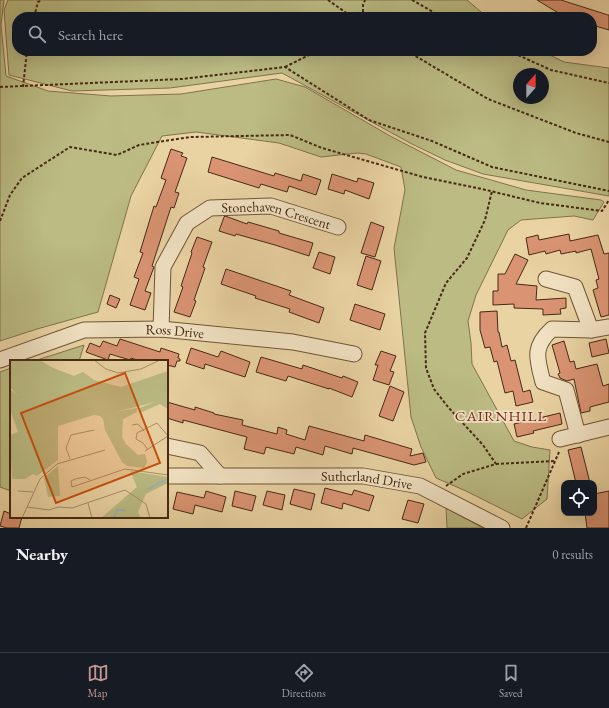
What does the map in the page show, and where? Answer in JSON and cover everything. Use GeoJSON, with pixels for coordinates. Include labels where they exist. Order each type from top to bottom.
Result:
{"type":"FeatureCollection","features":[{"type":"Feature","properties":{"kind":"street","name":"Stonehaven Crescent"},"geometry":{"type":"LineString","coordinates":[[162,329],[163,267],[187,223],[210,208],[271,206],[338,227]]}},
{"type":"Feature","properties":{"kind":"street"},"geometry":{"type":"LineString","coordinates":[[546,279],[575,287],[591,330]]}},
{"type":"Feature","properties":{"kind":"street"},"geometry":{"type":"LineString","coordinates":[[609,327],[591,330],[552,329],[544,336],[539,348],[537,359],[543,382],[566,390],[567,438],[609,428]]}},
{"type":"Feature","properties":{"kind":"street","name":"Ross Drive"},"geometry":{"type":"LineString","coordinates":[[0,360],[84,330],[162,329],[293,342],[354,354]]}},
{"type":"Feature","properties":{"kind":"street"},"geometry":{"type":"LineString","coordinates":[[168,446],[200,453],[220,476]]}},
{"type":"Feature","properties":{"kind":"street","name":"Sutherland Drive"},"geometry":{"type":"LineString","coordinates":[[168,476],[363,476],[420,486],[502,528]]}},
{"type":"Feature","properties":{"kind":"path"},"geometry":{"type":"LineString","coordinates":[[328,0],[345,12]]}},
{"type":"Feature","properties":{"kind":"path"},"geometry":{"type":"LineString","coordinates":[[363,12],[365,0]]}},
{"type":"Feature","properties":{"kind":"path"},"geometry":{"type":"LineString","coordinates":[[412,0],[433,12]]}},
{"type":"Feature","properties":{"kind":"path"},"geometry":{"type":"LineString","coordinates":[[36,12],[40,1]]}},
{"type":"Feature","properties":{"kind":"path"},"geometry":{"type":"LineString","coordinates":[[23,87],[26,56]]}},
{"type":"Feature","properties":{"kind":"path"},"geometry":{"type":"LineString","coordinates":[[0,87],[182,79],[285,67],[307,56]]}},
{"type":"Feature","properties":{"kind":"path"},"geometry":{"type":"LineString","coordinates":[[415,56],[488,99],[576,133],[609,142]]}},
{"type":"Feature","properties":{"kind":"path"},"geometry":{"type":"LineString","coordinates":[[520,56],[551,70],[609,82]]}},
{"type":"Feature","properties":{"kind":"path"},"geometry":{"type":"LineString","coordinates":[[285,67],[370,120],[432,141],[492,167],[609,191]]}},
{"type":"Feature","properties":{"kind":"path"},"geometry":{"type":"LineString","coordinates":[[0,221],[10,195],[22,178],[70,147],[117,155],[140,145],[190,137],[290,135],[322,148],[423,177],[492,191],[540,203],[602,211],[609,200]]}},
{"type":"Feature","properties":{"kind":"path"},"geometry":{"type":"LineString","coordinates":[[492,191],[486,220],[467,258],[446,284],[425,333],[426,368],[434,389],[448,407],[483,445],[496,464]]}},
{"type":"Feature","properties":{"kind":"path"},"geometry":{"type":"LineString","coordinates":[[526,528],[555,461],[567,438]]}},
{"type":"Feature","properties":{"kind":"path"},"geometry":{"type":"LineString","coordinates":[[438,495],[447,484],[463,474],[496,464],[555,461]]}},
{"type":"Feature","properties":{"kind":"green space"},"geometry":{"type":"Polygon","coordinates":[[[0,0],[4,0],[1,25],[6,76],[48,91],[111,96],[181,94],[276,79],[305,87],[392,137],[456,170],[526,190],[601,200],[604,202],[593,220],[574,216],[521,220],[508,230],[476,295],[468,321],[472,364],[514,441],[532,447],[550,450],[547,499],[522,519],[436,478],[421,447],[411,417],[394,248],[405,190],[401,167],[366,154],[357,153],[321,157],[279,143],[196,132],[162,136],[131,196],[98,312],[0,341],[0,0]]]}},
{"type":"Feature","properties":{"kind":"green space"},"geometry":{"type":"Polygon","coordinates":[[[8,0],[467,0],[481,12],[12,12],[12,56],[552,56],[564,62],[609,68],[609,196],[483,174],[445,160],[412,144],[282,73],[170,88],[72,91],[9,75],[4,10],[8,0]]]}},
{"type":"Feature","properties":{"kind":"green space"},"geometry":{"type":"Polygon","coordinates":[[[84,345],[79,360],[37,360],[84,345]]]}},
{"type":"Feature","properties":{"kind":"green space"},"geometry":{"type":"Polygon","coordinates":[[[10,368],[10,491],[0,487],[0,372],[10,368]]]}},
{"type":"Feature","properties":{"kind":"green space"},"geometry":{"type":"Polygon","coordinates":[[[446,508],[483,528],[447,528],[446,508]]]}},
{"type":"Feature","properties":{"kind":"building"},"geometry":{"type":"Polygon","coordinates":[[[537,0],[561,0],[609,15],[609,30],[597,26],[597,12],[557,12],[537,0]]]}},
{"type":"Feature","properties":{"kind":"building"},"geometry":{"type":"Polygon","coordinates":[[[171,149],[183,153],[181,156],[187,158],[175,192],[179,193],[174,208],[171,207],[152,266],[154,267],[145,291],[151,293],[145,310],[130,305],[139,279],[134,277],[143,253],[140,252],[154,206],[156,207],[166,180],[161,178],[171,149]]]}},
{"type":"Feature","properties":{"kind":"building"},"geometry":{"type":"Polygon","coordinates":[[[212,157],[274,176],[275,173],[301,181],[303,174],[321,180],[316,195],[289,186],[287,192],[261,184],[259,188],[208,172],[212,157]]]}},
{"type":"Feature","properties":{"kind":"building"},"geometry":{"type":"Polygon","coordinates":[[[332,174],[357,182],[358,178],[374,183],[369,199],[345,190],[344,194],[328,189],[332,174]]]}},
{"type":"Feature","properties":{"kind":"building"},"geometry":{"type":"Polygon","coordinates":[[[225,216],[247,224],[248,222],[279,231],[279,233],[313,243],[309,256],[236,234],[235,236],[219,231],[225,216]]]}},
{"type":"Feature","properties":{"kind":"building"},"geometry":{"type":"Polygon","coordinates":[[[371,222],[384,227],[375,257],[361,253],[371,222]]]}},
{"type":"Feature","properties":{"kind":"building"},"geometry":{"type":"Polygon","coordinates":[[[569,234],[570,241],[598,235],[604,254],[609,253],[609,315],[601,317],[593,290],[598,288],[596,280],[599,279],[591,249],[576,253],[576,251],[561,254],[560,250],[546,254],[545,251],[529,255],[526,238],[538,235],[539,240],[569,234]]]}},
{"type":"Feature","properties":{"kind":"building"},"geometry":{"type":"Polygon","coordinates":[[[197,237],[212,242],[203,267],[205,268],[190,317],[174,312],[183,287],[181,286],[192,253],[191,252],[197,237]]]}},
{"type":"Feature","properties":{"kind":"building"},"geometry":{"type":"Polygon","coordinates":[[[319,252],[335,257],[330,274],[313,268],[319,252]]]}},
{"type":"Feature","properties":{"kind":"building"},"geometry":{"type":"Polygon","coordinates":[[[515,254],[528,260],[516,284],[537,286],[536,300],[566,298],[566,308],[560,309],[561,314],[543,315],[543,309],[514,308],[514,304],[493,305],[493,291],[498,291],[498,274],[505,274],[515,254]]]}},
{"type":"Feature","properties":{"kind":"building"},"geometry":{"type":"Polygon","coordinates":[[[366,256],[381,261],[372,290],[357,285],[366,256]]]}},
{"type":"Feature","properties":{"kind":"building"},"geometry":{"type":"Polygon","coordinates":[[[226,269],[291,291],[289,295],[324,308],[319,323],[289,312],[290,309],[255,298],[256,296],[221,284],[226,269]]]}},
{"type":"Feature","properties":{"kind":"building"},"geometry":{"type":"Polygon","coordinates":[[[110,295],[120,299],[116,308],[107,304],[110,295]]]}},
{"type":"Feature","properties":{"kind":"building"},"geometry":{"type":"Polygon","coordinates":[[[355,304],[385,314],[380,330],[350,320],[355,304]]]}},
{"type":"Feature","properties":{"kind":"building"},"geometry":{"type":"Polygon","coordinates":[[[497,311],[498,332],[502,347],[507,345],[511,361],[515,360],[523,392],[530,390],[533,402],[516,406],[513,391],[505,393],[497,361],[494,362],[490,347],[485,348],[480,330],[480,312],[497,311]]]}},
{"type":"Feature","properties":{"kind":"building"},"geometry":{"type":"Polygon","coordinates":[[[120,339],[160,352],[161,348],[179,354],[178,358],[180,361],[177,361],[175,367],[168,365],[168,360],[137,360],[131,358],[130,360],[110,354],[108,360],[86,352],[90,343],[100,347],[103,341],[117,346],[120,339]]]}},
{"type":"Feature","properties":{"kind":"building"},"geometry":{"type":"Polygon","coordinates":[[[606,339],[609,353],[592,357],[589,343],[606,339]]]}},
{"type":"Feature","properties":{"kind":"building"},"geometry":{"type":"Polygon","coordinates":[[[564,341],[570,362],[574,361],[576,369],[597,364],[603,386],[609,384],[609,402],[590,407],[590,411],[581,413],[574,379],[567,381],[560,378],[558,374],[560,373],[552,345],[564,341]]]}},
{"type":"Feature","properties":{"kind":"building"},"geometry":{"type":"Polygon","coordinates":[[[191,348],[218,357],[221,351],[250,362],[245,377],[205,364],[204,369],[186,363],[191,348]]]}},
{"type":"Feature","properties":{"kind":"building"},"geometry":{"type":"Polygon","coordinates":[[[381,351],[396,356],[390,371],[394,372],[389,385],[373,380],[378,365],[375,365],[381,351]]]}},
{"type":"Feature","properties":{"kind":"building"},"geometry":{"type":"Polygon","coordinates":[[[261,357],[302,369],[303,365],[342,378],[343,376],[358,382],[352,397],[329,388],[288,376],[286,381],[256,372],[261,357]]]}},
{"type":"Feature","properties":{"kind":"building"},"geometry":{"type":"Polygon","coordinates":[[[390,386],[404,392],[393,421],[379,416],[390,386]]]}},
{"type":"Feature","properties":{"kind":"building"},"geometry":{"type":"Polygon","coordinates":[[[168,402],[195,410],[195,407],[214,414],[243,420],[242,425],[277,434],[278,427],[287,430],[286,434],[305,440],[309,426],[364,441],[365,435],[412,449],[410,456],[423,453],[426,462],[414,465],[353,448],[352,454],[325,446],[323,455],[296,447],[294,454],[266,447],[264,454],[244,449],[247,437],[183,420],[183,423],[168,418],[168,402]]]}},
{"type":"Feature","properties":{"kind":"building"},"geometry":{"type":"Polygon","coordinates":[[[560,413],[562,424],[533,431],[534,433],[517,437],[514,424],[560,413]]]}},
{"type":"Feature","properties":{"kind":"building"},"geometry":{"type":"Polygon","coordinates":[[[581,447],[589,480],[575,480],[568,450],[581,447]]]}},
{"type":"Feature","properties":{"kind":"building"},"geometry":{"type":"Polygon","coordinates":[[[325,488],[352,495],[354,490],[374,496],[369,511],[343,503],[342,509],[321,503],[325,488]]]}},
{"type":"Feature","properties":{"kind":"building"},"geometry":{"type":"Polygon","coordinates":[[[294,489],[315,494],[311,510],[290,504],[294,489]]]}},
{"type":"Feature","properties":{"kind":"building"},"geometry":{"type":"Polygon","coordinates":[[[206,491],[226,497],[222,512],[195,505],[193,514],[173,509],[177,492],[204,498],[206,491]]]}},
{"type":"Feature","properties":{"kind":"building"},"geometry":{"type":"Polygon","coordinates":[[[235,491],[256,496],[252,511],[232,506],[235,491]]]}},
{"type":"Feature","properties":{"kind":"building"},"geometry":{"type":"Polygon","coordinates":[[[267,491],[285,495],[282,510],[263,505],[267,491]]]}},
{"type":"Feature","properties":{"kind":"building"},"geometry":{"type":"Polygon","coordinates":[[[609,491],[609,528],[587,528],[585,516],[597,516],[597,493],[609,491]]]}},
{"type":"Feature","properties":{"kind":"building"},"geometry":{"type":"Polygon","coordinates":[[[408,500],[424,504],[418,523],[402,519],[408,500]]]}},
{"type":"Feature","properties":{"kind":"building"},"geometry":{"type":"Polygon","coordinates":[[[4,511],[10,514],[10,518],[22,518],[19,528],[7,528],[0,526],[4,511]]]}},
{"type":"Feature","properties":{"kind":"district","name":"CAIRNHILL"},"geometry":{"type":"Point","coordinates":[501,416]}}]}
